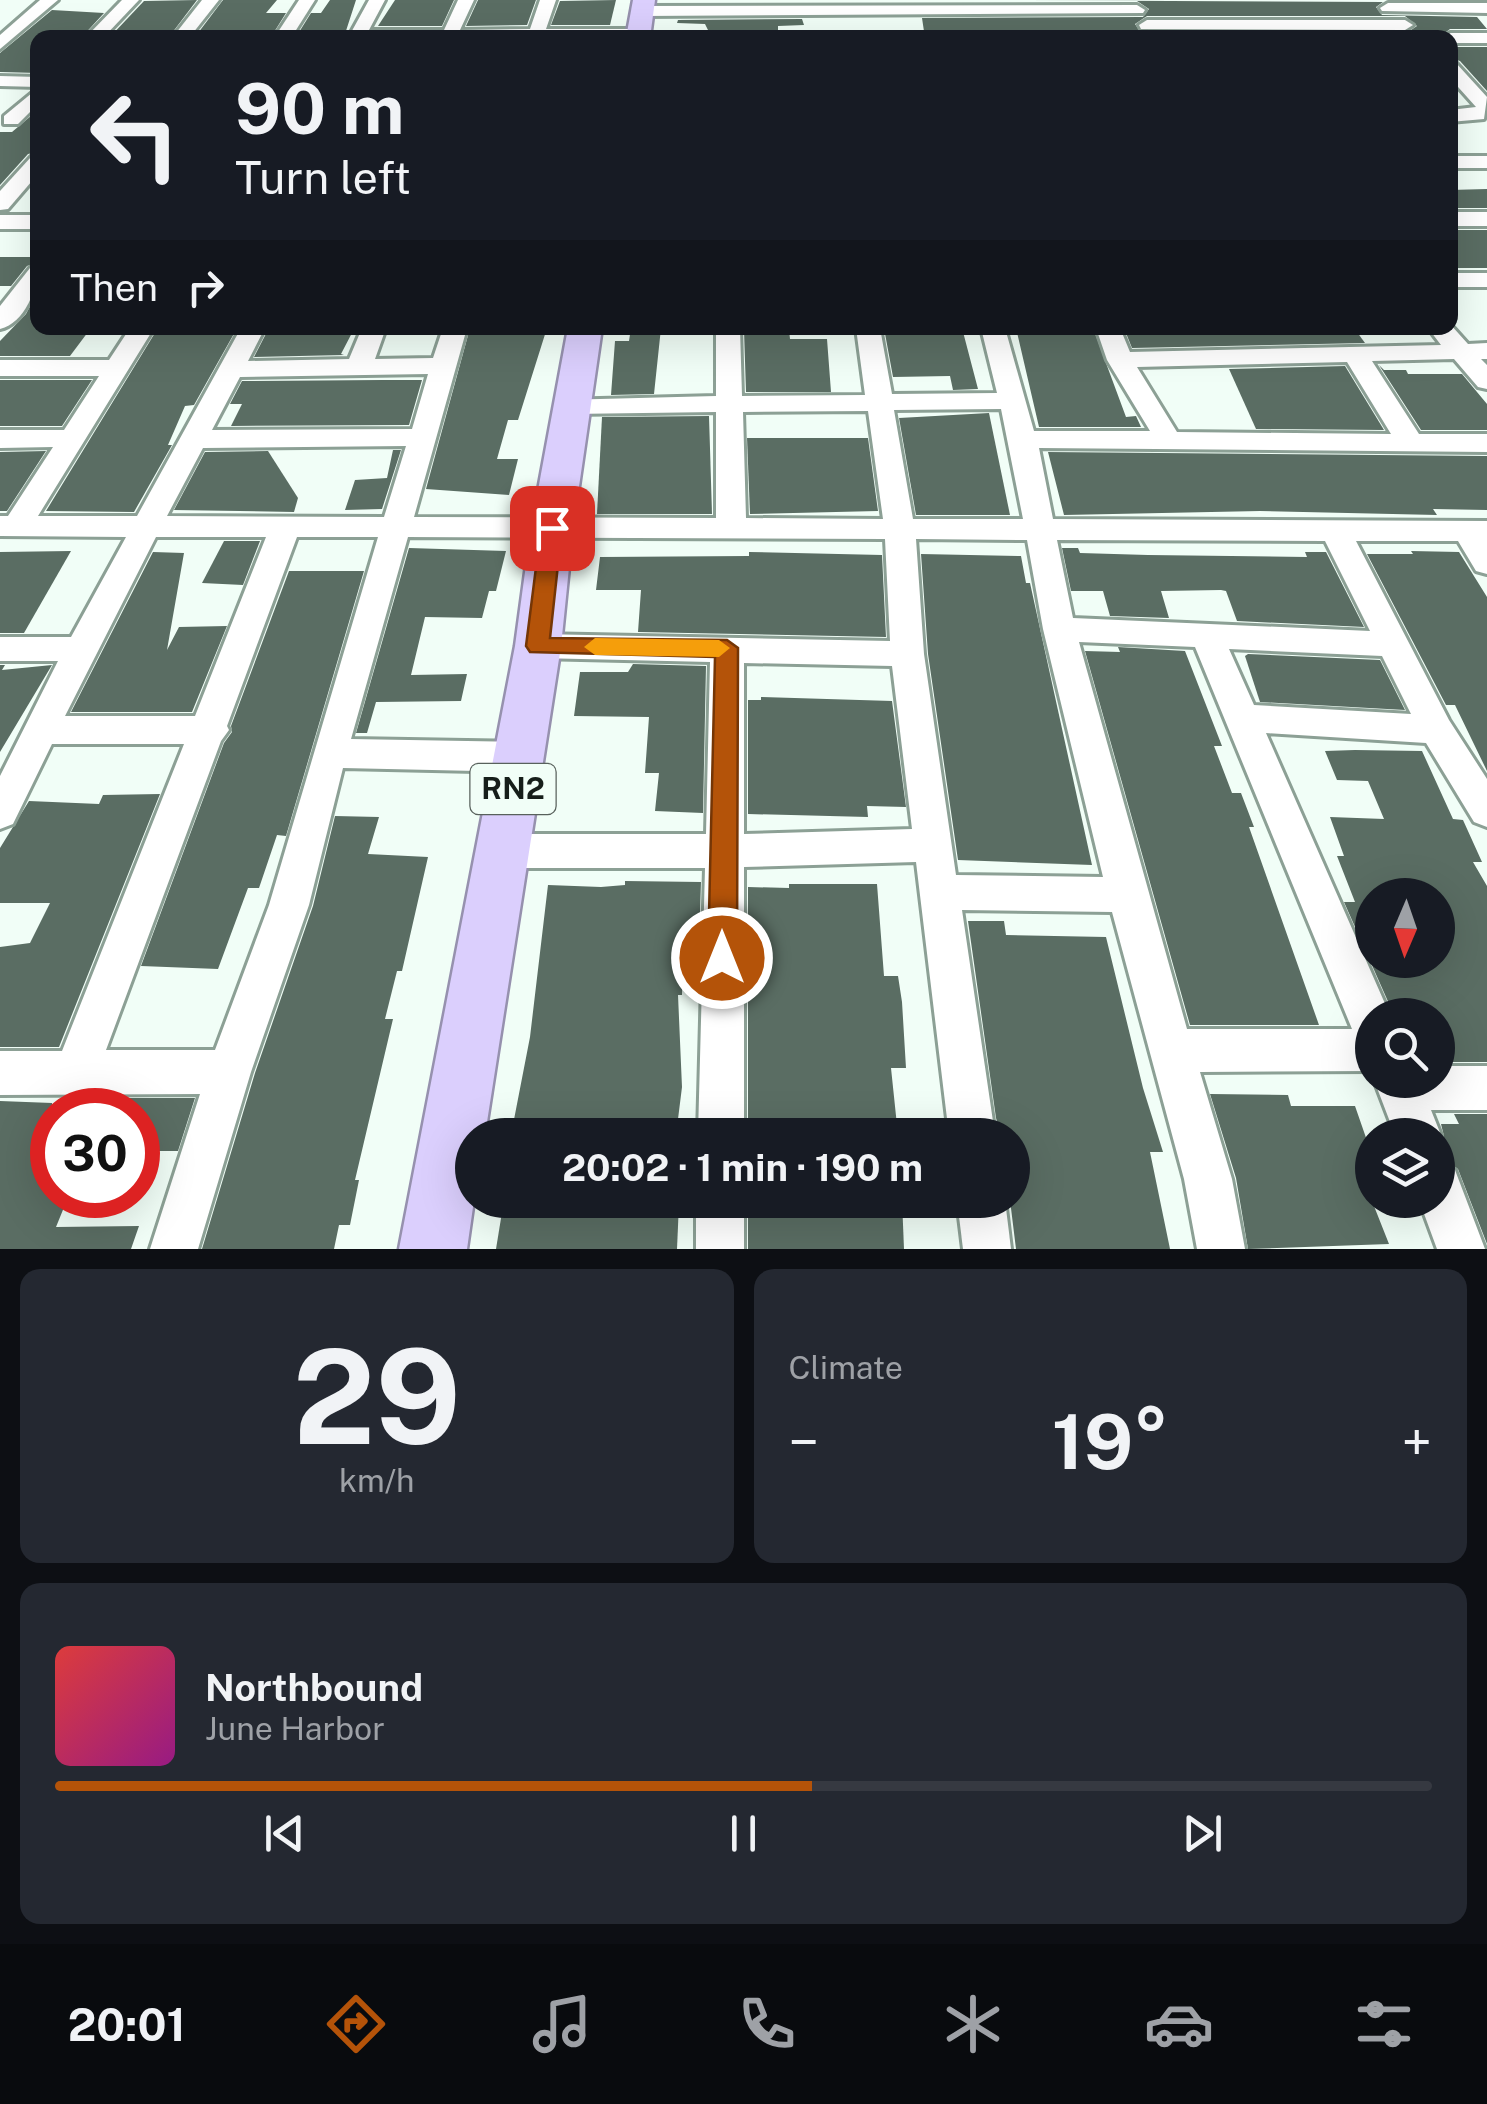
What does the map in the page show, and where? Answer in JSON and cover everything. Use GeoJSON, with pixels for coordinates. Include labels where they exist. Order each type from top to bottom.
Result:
{"type":"FeatureCollection","features":[{"type":"Feature","properties":{"kind":"highway","name":"RN2"},"geometry":{"type":"LineString","coordinates":[[433,1249],[538,646],[552,528],[584,335]]}},
{"type":"Feature","properties":{"kind":"street"},"geometry":{"type":"LineString","coordinates":[[0,44],[50,0]]}},
{"type":"Feature","properties":{"kind":"street"},"geometry":{"type":"LineString","coordinates":[[101,30],[131,0]]}},
{"type":"Feature","properties":{"kind":"street"},"geometry":{"type":"LineString","coordinates":[[187,30],[211,0]]}},
{"type":"Feature","properties":{"kind":"street"},"geometry":{"type":"LineString","coordinates":[[287,30],[307,0]]}},
{"type":"Feature","properties":{"kind":"street"},"geometry":{"type":"LineString","coordinates":[[538,30],[548,0]]}},
{"type":"Feature","properties":{"kind":"street"},"geometry":{"type":"LineString","coordinates":[[1300,0],[1325,30]]}},
{"type":"Feature","properties":{"kind":"street"},"geometry":{"type":"LineString","coordinates":[[1384,4],[1487,8]]}},
{"type":"Feature","properties":{"kind":"street"},"geometry":{"type":"LineString","coordinates":[[1384,4],[1411,30]]}},
{"type":"Feature","properties":{"kind":"street"},"geometry":{"type":"LineString","coordinates":[[578,30],[814,5],[909,18],[949,5],[1300,30]]}},
{"type":"Feature","properties":{"kind":"street"},"geometry":{"type":"LineString","coordinates":[[441,13],[463,6]]}},
{"type":"Feature","properties":{"kind":"street"},"geometry":{"type":"LineString","coordinates":[[451,30],[463,6]]}},
{"type":"Feature","properties":{"kind":"street"},"geometry":{"type":"LineString","coordinates":[[362,30],[379,9]]}},
{"type":"Feature","properties":{"kind":"street"},"geometry":{"type":"LineString","coordinates":[[1458,38],[1487,38]]}},
{"type":"Feature","properties":{"kind":"street"},"geometry":{"type":"LineString","coordinates":[[1458,75],[1487,81]]}},
{"type":"Feature","properties":{"kind":"street"},"geometry":{"type":"LineString","coordinates":[[1458,77],[1486,106],[1475,118]]}},
{"type":"Feature","properties":{"kind":"street"},"geometry":{"type":"LineString","coordinates":[[0,81],[30,82]]}},
{"type":"Feature","properties":{"kind":"street"},"geometry":{"type":"LineString","coordinates":[[6,120],[30,99]]}},
{"type":"Feature","properties":{"kind":"street"},"geometry":{"type":"LineString","coordinates":[[1458,163],[1484,165]]}},
{"type":"Feature","properties":{"kind":"street"},"geometry":{"type":"LineString","coordinates":[[0,171],[30,166]]}},
{"type":"Feature","properties":{"kind":"street"},"geometry":{"type":"LineString","coordinates":[[0,204],[30,169]]}},
{"type":"Feature","properties":{"kind":"street"},"geometry":{"type":"LineString","coordinates":[[0,222],[30,222]]}},
{"type":"Feature","properties":{"kind":"street"},"geometry":{"type":"LineString","coordinates":[[1458,280],[1487,280]]}},
{"type":"Feature","properties":{"kind":"street"},"geometry":{"type":"LineString","coordinates":[[0,322],[30,283]]}},
{"type":"Feature","properties":{"kind":"street"},"geometry":{"type":"LineString","coordinates":[[8,526],[72,438],[137,335]]}},
{"type":"Feature","properties":{"kind":"street"},"geometry":{"type":"LineString","coordinates":[[0,814],[145,527],[249,335]]}},
{"type":"Feature","properties":{"kind":"street"},"geometry":{"type":"LineString","coordinates":[[359,367],[371,335]]}},
{"type":"Feature","properties":{"kind":"street"},"geometry":{"type":"LineString","coordinates":[[174,1249],[229,1072],[288,905],[452,335]]}},
{"type":"Feature","properties":{"kind":"street"},"geometry":{"type":"LineString","coordinates":[[728,335],[732,528]]}},
{"type":"Feature","properties":{"kind":"street"},"geometry":{"type":"LineString","coordinates":[[869,335],[900,530],[908,654],[970,1118]]}},
{"type":"Feature","properties":{"kind":"street"},"geometry":{"type":"LineString","coordinates":[[995,335],[1024,439],[1060,628],[1127,895],[1208,1180],[1222,1249]]}},
{"type":"Feature","properties":{"kind":"street"},"geometry":{"type":"LineString","coordinates":[[1111,335],[1120,360],[1170,442]]}},
{"type":"Feature","properties":{"kind":"street"},"geometry":{"type":"LineString","coordinates":[[1446,335],[1487,382]]}},
{"type":"Feature","properties":{"kind":"street"},"geometry":{"type":"LineString","coordinates":[[1120,360],[1487,351]]}},
{"type":"Feature","properties":{"kind":"street"},"geometry":{"type":"LineString","coordinates":[[1355,355],[1410,442]]}},
{"type":"Feature","properties":{"kind":"street"},"geometry":{"type":"LineString","coordinates":[[232,369],[444,366]]}},
{"type":"Feature","properties":{"kind":"street"},"geometry":{"type":"LineString","coordinates":[[0,368],[116,368]]}},
{"type":"Feature","properties":{"kind":"street"},"geometry":{"type":"LineString","coordinates":[[570,406],[1011,401]]}},
{"type":"Feature","properties":{"kind":"street"},"geometry":{"type":"LineString","coordinates":[[194,439],[420,437]]}},
{"type":"Feature","properties":{"kind":"street"},"geometry":{"type":"LineString","coordinates":[[0,439],[72,438]]}},
{"type":"Feature","properties":{"kind":"street"},"geometry":{"type":"LineString","coordinates":[[1024,439],[1487,442]]}},
{"type":"Feature","properties":{"kind":"street"},"geometry":{"type":"LineString","coordinates":[[8,526],[1477,531],[1487,563]]}},
{"type":"Feature","properties":{"kind":"street"},"geometry":{"type":"LineString","coordinates":[[76,1072],[286,528]]}},
{"type":"Feature","properties":{"kind":"street"},"geometry":{"type":"LineString","coordinates":[[1335,530],[1436,730],[1482,798]]}},
{"type":"Feature","properties":{"kind":"street"},"geometry":{"type":"LineString","coordinates":[[1060,628],[1393,644]]}},
{"type":"Feature","properties":{"kind":"street"},"geometry":{"type":"LineString","coordinates":[[1208,636],[1246,718],[1361,998]]}},
{"type":"Feature","properties":{"kind":"street"},"geometry":{"type":"LineString","coordinates":[[538,646],[908,654]]}},
{"type":"Feature","properties":{"kind":"street"},"geometry":{"type":"LineString","coordinates":[[721,1118],[727,648]]}},
{"type":"Feature","properties":{"kind":"street"},"geometry":{"type":"LineString","coordinates":[[0,649],[82,649]]}},
{"type":"Feature","properties":{"kind":"street"},"geometry":{"type":"LineString","coordinates":[[1246,718],[1436,730]]}},
{"type":"Feature","properties":{"kind":"street"},"geometry":{"type":"LineString","coordinates":[[42,730],[211,730]]}},
{"type":"Feature","properties":{"kind":"street"},"geometry":{"type":"LineString","coordinates":[[329,753],[518,757]]}},
{"type":"Feature","properties":{"kind":"street"},"geometry":{"type":"LineString","coordinates":[[502,850],[723,852],[931,845]]}},
{"type":"Feature","properties":{"kind":"street"},"geometry":{"type":"LineString","coordinates":[[941,892],[1127,895]]}},
{"type":"Feature","properties":{"kind":"street"},"geometry":{"type":"LineString","coordinates":[[1172,1051],[1355,1050]]}},
{"type":"Feature","properties":{"kind":"street"},"geometry":{"type":"LineString","coordinates":[[0,1073],[229,1072]]}},
{"type":"Feature","properties":{"kind":"street"},"geometry":{"type":"LineString","coordinates":[[1455,1087],[1487,1088]]}},
{"type":"Feature","properties":{"kind":"street"},"geometry":{"type":"LineString","coordinates":[[720,1218],[720,1249]]}},
{"type":"Feature","properties":{"kind":"street"},"geometry":{"type":"LineString","coordinates":[[983,1218],[987,1249]]}},
{"type":"Feature","properties":{"kind":"street"},"geometry":{"type":"LineString","coordinates":[[1450,1218],[1461,1249]]}},
{"type":"Feature","properties":{"kind":"building"},"geometry":{"type":"Polygon","coordinates":[[[197,0],[174,30],[117,30],[144,1],[197,0]]]}},
{"type":"Feature","properties":{"kind":"building"},"geometry":{"type":"Polygon","coordinates":[[[223,0],[277,0],[266,13],[286,13],[275,30],[200,30],[223,0]]]}},
{"type":"Feature","properties":{"kind":"building"},"geometry":{"type":"Polygon","coordinates":[[[330,0],[356,0],[346,30],[300,30],[311,13],[321,13],[330,0]]]}},
{"type":"Feature","properties":{"kind":"building"},"geometry":{"type":"Polygon","coordinates":[[[395,0],[454,0],[442,26],[378,26],[395,0]]]}},
{"type":"Feature","properties":{"kind":"building"},"geometry":{"type":"Polygon","coordinates":[[[478,0],[536,0],[527,25],[466,26],[478,0]]]}},
{"type":"Feature","properties":{"kind":"building"},"geometry":{"type":"Polygon","coordinates":[[[616,0],[610,25],[551,25],[560,1],[616,0]]]}},
{"type":"Feature","properties":{"kind":"building"},"geometry":{"type":"Polygon","coordinates":[[[980,0],[1383,2],[1376,7],[1382,15],[1477,17],[1487,29],[1411,30],[1417,26],[1405,16],[1147,16],[1135,24],[1139,30],[924,30],[922,18],[1143,17],[1149,9],[1137,1],[980,0]]]}},
{"type":"Feature","properties":{"kind":"building"},"geometry":{"type":"Polygon","coordinates":[[[52,10],[104,13],[88,30],[30,30],[30,73],[0,72],[0,53],[52,10]]]}},
{"type":"Feature","properties":{"kind":"building"},"geometry":{"type":"Polygon","coordinates":[[[802,19],[804,25],[778,26],[778,30],[708,30],[705,24],[677,23],[802,19]]]}},
{"type":"Feature","properties":{"kind":"building"},"geometry":{"type":"Polygon","coordinates":[[[1458,47],[1487,47],[1487,91],[1460,61],[1458,47]]]}},
{"type":"Feature","properties":{"kind":"building"},"geometry":{"type":"Polygon","coordinates":[[[30,117],[30,154],[0,185],[0,132],[12,132],[30,117]]]}},
{"type":"Feature","properties":{"kind":"building"},"geometry":{"type":"Polygon","coordinates":[[[1487,189],[1487,208],[1458,208],[1458,190],[1487,189]]]}},
{"type":"Feature","properties":{"kind":"building"},"geometry":{"type":"Polygon","coordinates":[[[1458,230],[1487,230],[1487,268],[1458,268],[1458,230]]]}},
{"type":"Feature","properties":{"kind":"building"},"geometry":{"type":"Polygon","coordinates":[[[0,257],[30,257],[30,265],[11,286],[0,286],[0,257]]]}},
{"type":"Feature","properties":{"kind":"building"},"geometry":{"type":"Polygon","coordinates":[[[30,306],[30,335],[86,335],[70,356],[0,356],[0,341],[30,306]]]}},
{"type":"Feature","properties":{"kind":"building"},"geometry":{"type":"Polygon","coordinates":[[[154,335],[233,335],[194,405],[185,406],[168,445],[172,445],[134,512],[46,511],[154,335]]]}},
{"type":"Feature","properties":{"kind":"building"},"geometry":{"type":"Polygon","coordinates":[[[265,335],[351,335],[341,354],[344,355],[254,357],[265,335]]]}},
{"type":"Feature","properties":{"kind":"building"},"geometry":{"type":"Polygon","coordinates":[[[468,335],[545,335],[518,420],[508,420],[497,459],[518,459],[509,495],[426,489],[468,335]]]}},
{"type":"Feature","properties":{"kind":"building"},"geometry":{"type":"Polygon","coordinates":[[[630,335],[660,335],[654,394],[611,395],[615,341],[629,341],[630,335]]]}},
{"type":"Feature","properties":{"kind":"building"},"geometry":{"type":"Polygon","coordinates":[[[744,335],[827,339],[831,392],[746,392],[744,335]]]}},
{"type":"Feature","properties":{"kind":"building"},"geometry":{"type":"Polygon","coordinates":[[[885,335],[964,335],[978,389],[953,390],[950,376],[893,377],[885,335]]]}},
{"type":"Feature","properties":{"kind":"building"},"geometry":{"type":"Polygon","coordinates":[[[1018,335],[1096,335],[1126,417],[1136,416],[1141,427],[1039,427],[1018,335]]]}},
{"type":"Feature","properties":{"kind":"building"},"geometry":{"type":"Polygon","coordinates":[[[1127,335],[1359,335],[1365,343],[1132,348],[1127,335]]]}},
{"type":"Feature","properties":{"kind":"building"},"geometry":{"type":"Polygon","coordinates":[[[1379,365],[1384,370],[1406,370],[1408,374],[1462,374],[1487,404],[1487,430],[1421,430],[1379,365]]]}},
{"type":"Feature","properties":{"kind":"building"},"geometry":{"type":"Polygon","coordinates":[[[1345,366],[1384,430],[1256,429],[1229,369],[1345,366]]]}},
{"type":"Feature","properties":{"kind":"building"},"geometry":{"type":"Polygon","coordinates":[[[0,380],[92,380],[62,426],[0,426],[0,380]]]}},
{"type":"Feature","properties":{"kind":"building"},"geometry":{"type":"Polygon","coordinates":[[[422,380],[409,425],[231,426],[242,404],[230,404],[242,381],[422,380]]]}},
{"type":"Feature","properties":{"kind":"building"},"geometry":{"type":"Polygon","coordinates":[[[989,413],[1010,515],[916,515],[899,418],[989,413]]]}},
{"type":"Feature","properties":{"kind":"building"},"geometry":{"type":"Polygon","coordinates":[[[709,416],[712,514],[597,514],[602,417],[709,416]]]}},
{"type":"Feature","properties":{"kind":"building"},"geometry":{"type":"Polygon","coordinates":[[[747,438],[868,438],[878,511],[750,514],[747,438]]]}},
{"type":"Feature","properties":{"kind":"building"},"geometry":{"type":"Polygon","coordinates":[[[393,450],[401,450],[382,509],[345,510],[355,480],[387,478],[393,450]]]}},
{"type":"Feature","properties":{"kind":"building"},"geometry":{"type":"Polygon","coordinates":[[[46,451],[7,511],[0,511],[0,452],[46,451]]]}},
{"type":"Feature","properties":{"kind":"building"},"geometry":{"type":"Polygon","coordinates":[[[268,451],[298,498],[294,512],[174,510],[205,452],[268,451]]]}},
{"type":"Feature","properties":{"kind":"building"},"geometry":{"type":"Polygon","coordinates":[[[1048,452],[1487,456],[1487,510],[1433,509],[1437,515],[1260,511],[1064,515],[1048,452]]]}},
{"type":"Feature","properties":{"kind":"building"},"geometry":{"type":"Polygon","coordinates":[[[224,541],[260,541],[243,585],[202,583],[224,541]]]}},
{"type":"Feature","properties":{"kind":"building"},"geometry":{"type":"Polygon","coordinates":[[[409,548],[506,551],[496,591],[489,591],[482,618],[425,617],[411,675],[467,674],[461,701],[376,702],[367,733],[356,733],[409,548]]]}},
{"type":"Feature","properties":{"kind":"building"},"geometry":{"type":"Polygon","coordinates":[[[1062,548],[1078,548],[1080,553],[1148,555],[1307,557],[1305,552],[1326,552],[1364,627],[1237,621],[1226,591],[1221,590],[1161,591],[1169,618],[1110,616],[1103,591],[1071,591],[1062,548]]]}},
{"type":"Feature","properties":{"kind":"building"},"geometry":{"type":"Polygon","coordinates":[[[71,551],[24,633],[0,633],[0,552],[71,551]]]}},
{"type":"Feature","properties":{"kind":"building"},"geometry":{"type":"Polygon","coordinates":[[[1411,551],[1459,552],[1487,597],[1487,771],[1455,705],[1446,705],[1367,554],[1413,554],[1411,551]]]}},
{"type":"Feature","properties":{"kind":"building"},"geometry":{"type":"Polygon","coordinates":[[[153,552],[184,553],[167,650],[179,627],[227,626],[192,712],[71,712],[153,552]]]}},
{"type":"Feature","properties":{"kind":"building"},"geometry":{"type":"Polygon","coordinates":[[[749,552],[882,555],[886,637],[638,632],[641,590],[596,590],[600,557],[749,556],[749,552]]]}},
{"type":"Feature","properties":{"kind":"building"},"geometry":{"type":"Polygon","coordinates":[[[921,554],[1021,556],[1092,865],[958,860],[928,654],[921,554]]]}},
{"type":"Feature","properties":{"kind":"building"},"geometry":{"type":"Polygon","coordinates":[[[289,571],[364,571],[286,836],[277,835],[259,888],[248,888],[218,969],[141,966],[224,743],[232,732],[289,571]]]}},
{"type":"Feature","properties":{"kind":"building"},"geometry":{"type":"Polygon","coordinates":[[[1118,647],[1185,651],[1222,746],[1214,746],[1232,793],[1241,793],[1254,827],[1249,827],[1319,1025],[1190,1025],[1085,651],[1120,652],[1118,647]]]}},
{"type":"Feature","properties":{"kind":"building"},"geometry":{"type":"Polygon","coordinates":[[[1245,656],[1380,660],[1405,710],[1260,702],[1245,656]]]}},
{"type":"Feature","properties":{"kind":"building"},"geometry":{"type":"Polygon","coordinates":[[[633,664],[706,666],[703,813],[655,811],[659,773],[645,773],[649,717],[574,716],[580,672],[628,672],[633,664]]]}},
{"type":"Feature","properties":{"kind":"building"},"geometry":{"type":"Polygon","coordinates":[[[0,665],[5,665],[2,670],[52,665],[0,752],[0,665]]]}},
{"type":"Feature","properties":{"kind":"building"},"geometry":{"type":"Polygon","coordinates":[[[761,697],[892,701],[906,807],[867,806],[868,817],[748,814],[748,700],[761,697]]]}},
{"type":"Feature","properties":{"kind":"building"},"geometry":{"type":"Polygon","coordinates":[[[1325,751],[1422,751],[1453,819],[1463,820],[1482,862],[1473,862],[1487,886],[1487,1062],[1455,1062],[1455,998],[1386,998],[1378,978],[1455,978],[1455,878],[1355,878],[1355,902],[1337,856],[1344,856],[1330,817],[1384,819],[1368,781],[1337,780],[1325,751]]]}},
{"type":"Feature","properties":{"kind":"building"},"geometry":{"type":"Polygon","coordinates":[[[160,794],[59,1047],[0,1047],[0,947],[30,943],[50,903],[0,903],[0,848],[29,801],[99,804],[103,795],[160,794]]]}},
{"type":"Feature","properties":{"kind":"building"},"geometry":{"type":"Polygon","coordinates":[[[335,816],[379,817],[368,854],[428,857],[402,971],[397,971],[385,1019],[393,1019],[355,1180],[359,1180],[350,1225],[339,1225],[334,1249],[202,1249],[255,1073],[313,906],[335,816]]]}},
{"type":"Feature","properties":{"kind":"building"},"geometry":{"type":"Polygon","coordinates":[[[625,881],[701,882],[699,942],[683,942],[682,995],[678,995],[682,1087],[678,1118],[514,1118],[530,1037],[548,885],[625,885],[625,881]]]}},
{"type":"Feature","properties":{"kind":"building"},"geometry":{"type":"Polygon","coordinates":[[[789,884],[877,884],[884,976],[898,976],[902,1002],[906,1068],[891,1068],[896,1118],[748,1118],[748,887],[789,888],[789,884]]]}},
{"type":"Feature","properties":{"kind":"building"},"geometry":{"type":"Polygon","coordinates":[[[1344,902],[1355,902],[1355,927],[1344,902]]]}},
{"type":"Feature","properties":{"kind":"building"},"geometry":{"type":"Polygon","coordinates":[[[968,921],[1004,921],[1006,935],[1106,937],[1163,1152],[1150,1152],[1170,1249],[1016,1249],[1012,1218],[1030,1218],[1030,1118],[996,1118],[968,921]]]}},
{"type":"Feature","properties":{"kind":"building"},"geometry":{"type":"Polygon","coordinates":[[[1210,1094],[1288,1095],[1291,1106],[1355,1106],[1359,1118],[1355,1118],[1355,1218],[1379,1218],[1389,1244],[1248,1249],[1236,1178],[1210,1094]]]}},
{"type":"Feature","properties":{"kind":"building"},"geometry":{"type":"Polygon","coordinates":[[[160,1098],[195,1098],[178,1151],[160,1151],[160,1098]]]}},
{"type":"Feature","properties":{"kind":"building"},"geometry":{"type":"Polygon","coordinates":[[[0,1101],[30,1102],[30,1218],[60,1218],[56,1227],[139,1226],[131,1249],[0,1249],[0,1101]]]}},
{"type":"Feature","properties":{"kind":"building"},"geometry":{"type":"Polygon","coordinates":[[[1454,1114],[1487,1114],[1487,1244],[1455,1167],[1455,1124],[1459,1124],[1454,1114]]]}},
{"type":"Feature","properties":{"kind":"building"},"geometry":{"type":"Polygon","coordinates":[[[501,1218],[678,1218],[677,1249],[496,1249],[501,1218]]]}},
{"type":"Feature","properties":{"kind":"building"},"geometry":{"type":"Polygon","coordinates":[[[748,1218],[903,1218],[904,1249],[748,1249],[748,1218]]]}},
{"type":"Feature","properties":{"kind":"slow traffic"},"geometry":{"type":"LineString","coordinates":[[595,647],[719,648]]}},
{"type":"Feature","properties":{"kind":"route"},"geometry":{"type":"LineString","coordinates":[[552,528],[538,646],[727,648],[722,958]]}}]}
